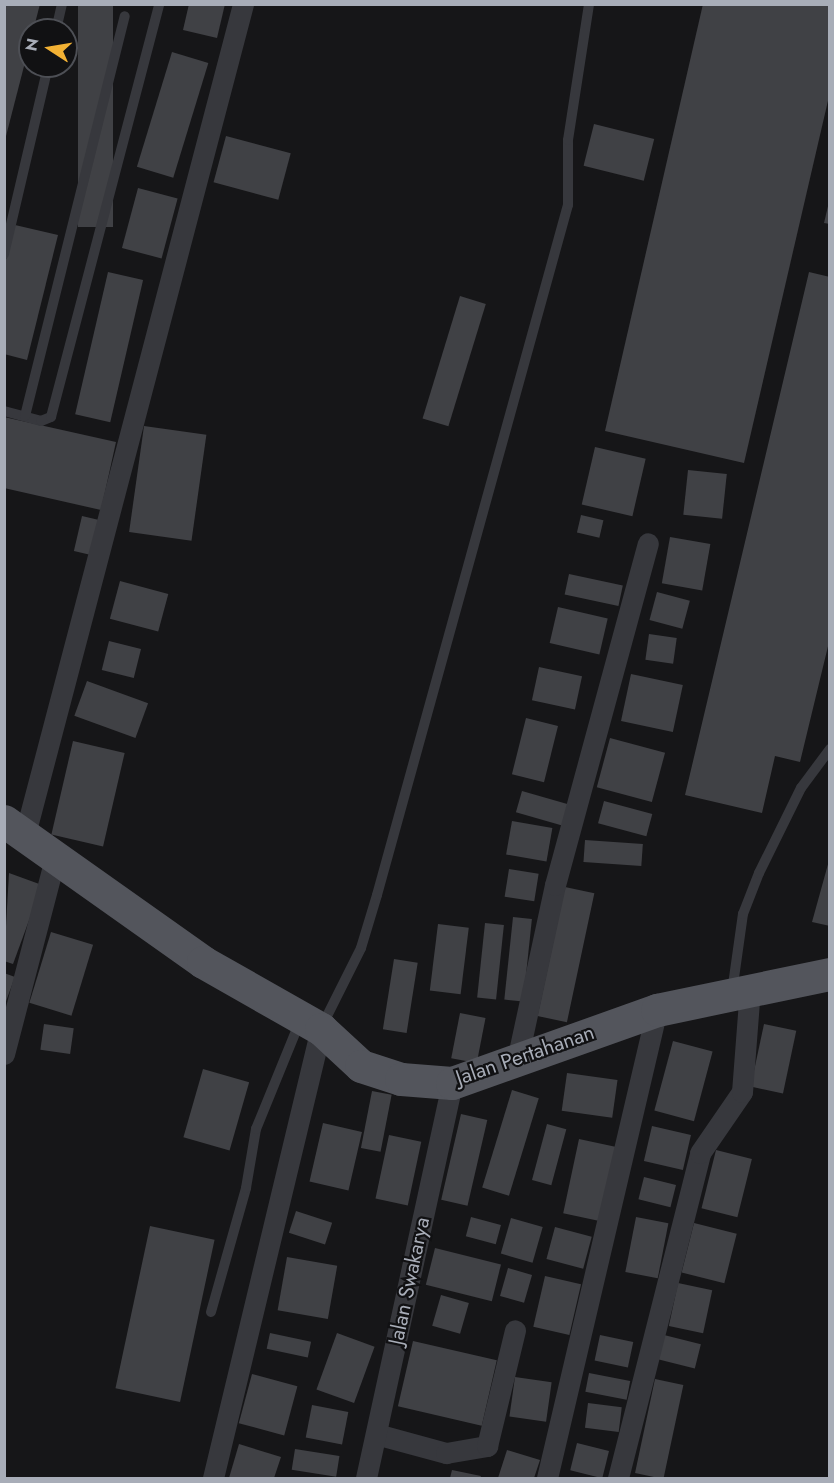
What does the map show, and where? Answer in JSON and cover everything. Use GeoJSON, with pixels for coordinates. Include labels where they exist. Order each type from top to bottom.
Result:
{"type":"FeatureCollection","features":[{"type":"Feature","properties":{"kind":"main road","name":"Jalan Pertahanan"},"geometry":{"type":"LineString","coordinates":[[15,827],[55,858],[203,962],[311,1023],[361,1066],[401,1079],[452,1083],[518,1056],[657,1010],[741,989],[830,974]]}},
{"type":"Feature","properties":{"kind":"street"},"geometry":{"type":"LineString","coordinates":[[15,827],[243,4]]}},
{"type":"Feature","properties":{"kind":"street"},"geometry":{"type":"LineString","coordinates":[[518,1056],[555,885],[648,543]]}},
{"type":"Feature","properties":{"kind":"street"},"geometry":{"type":"LineString","coordinates":[[4,1054],[55,858]]}},
{"type":"Feature","properties":{"kind":"street"},"geometry":{"type":"LineString","coordinates":[[618,1479],[700,1153],[742,1092],[741,989]]}},
{"type":"Feature","properties":{"kind":"street"},"geometry":{"type":"LineString","coordinates":[[547,1479],[657,1010]]}},
{"type":"Feature","properties":{"kind":"street"},"geometry":{"type":"LineString","coordinates":[[213,1478],[311,1023]]}},
{"type":"Feature","properties":{"kind":"street","name":"Jalan Swakarya"},"geometry":{"type":"LineString","coordinates":[[366,1479],[452,1083]]}},
{"type":"Feature","properties":{"kind":"street"},"geometry":{"type":"LineString","coordinates":[[376,1434],[446,1453],[487,1446],[515,1330]]}},
{"type":"Feature","properties":{"kind":"lane"},"geometry":{"type":"LineString","coordinates":[[4,411],[41,421],[51,417],[159,4]]}},
{"type":"Feature","properties":{"kind":"lane"},"geometry":{"type":"LineString","coordinates":[[211,1312],[246,1188],[256,1129],[311,1023],[361,948],[377,895],[568,205],[568,141],[589,4]]}},
{"type":"Feature","properties":{"kind":"lane"},"geometry":{"type":"LineString","coordinates":[[25,416],[125,16]]}},
{"type":"Feature","properties":{"kind":"lane"},"geometry":{"type":"LineString","coordinates":[[4,254],[45,78]]}},
{"type":"Feature","properties":{"kind":"lane"},"geometry":{"type":"LineString","coordinates":[[741,989],[743,914],[759,873],[801,788],[830,749]]}},
{"type":"Feature","properties":{"kind":"building"},"geometry":{"type":"Polygon","coordinates":[[[4,4],[40,4],[36,18],[18,18],[18,78],[21,78],[4,140],[4,4]]]}},
{"type":"Feature","properties":{"kind":"building"},"geometry":{"type":"Polygon","coordinates":[[[78,4],[113,4],[113,227],[78,227],[78,4]]]}},
{"type":"Feature","properties":{"kind":"building"},"geometry":{"type":"Polygon","coordinates":[[[189,4],[225,4],[217,38],[183,30],[189,4]]]}},
{"type":"Feature","properties":{"kind":"building"},"geometry":{"type":"Polygon","coordinates":[[[703,4],[830,4],[830,92],[744,463],[605,431],[703,4]]]}},
{"type":"Feature","properties":{"kind":"building"},"geometry":{"type":"Polygon","coordinates":[[[172,52],[208,63],[173,178],[137,167],[172,52]]]}},
{"type":"Feature","properties":{"kind":"building"},"geometry":{"type":"Polygon","coordinates":[[[594,124],[654,139],[644,181],[584,166],[594,124]]]}},
{"type":"Feature","properties":{"kind":"building"},"geometry":{"type":"Polygon","coordinates":[[[226,136],[291,153],[278,200],[214,182],[226,136]]]}},
{"type":"Feature","properties":{"kind":"building"},"geometry":{"type":"Polygon","coordinates":[[[138,188],[178,199],[162,258],[122,248],[138,188]]]}},
{"type":"Feature","properties":{"kind":"building"},"geometry":{"type":"Polygon","coordinates":[[[830,202],[830,224],[824,223],[830,202]]]}},
{"type":"Feature","properties":{"kind":"building"},"geometry":{"type":"Polygon","coordinates":[[[15,225],[58,235],[27,360],[4,354],[4,267],[15,225]]]}},
{"type":"Feature","properties":{"kind":"building"},"geometry":{"type":"Polygon","coordinates":[[[108,272],[143,280],[110,422],[75,414],[108,272]]]}},
{"type":"Feature","properties":{"kind":"building"},"geometry":{"type":"Polygon","coordinates":[[[809,272],[830,277],[830,638],[800,762],[775,756],[762,813],[685,795],[809,272]]]}},
{"type":"Feature","properties":{"kind":"building"},"geometry":{"type":"Polygon","coordinates":[[[460,296],[486,304],[448,426],[423,418],[460,296]]]}},
{"type":"Feature","properties":{"kind":"building"},"geometry":{"type":"Polygon","coordinates":[[[4,417],[116,442],[101,510],[4,488],[4,417]]]}},
{"type":"Feature","properties":{"kind":"building"},"geometry":{"type":"Polygon","coordinates":[[[144,426],[206,435],[191,541],[129,532],[144,426]]]}},
{"type":"Feature","properties":{"kind":"building"},"geometry":{"type":"Polygon","coordinates":[[[595,447],[646,459],[632,516],[582,504],[595,447]]]}},
{"type":"Feature","properties":{"kind":"building"},"geometry":{"type":"Polygon","coordinates":[[[688,470],[727,474],[722,519],[683,515],[688,470]]]}},
{"type":"Feature","properties":{"kind":"building"},"geometry":{"type":"Polygon","coordinates":[[[581,515],[603,520],[599,538],[577,533],[581,515]]]}},
{"type":"Feature","properties":{"kind":"building"},"geometry":{"type":"Polygon","coordinates":[[[82,516],[104,521],[96,556],[74,551],[82,516]]]}},
{"type":"Feature","properties":{"kind":"building"},"geometry":{"type":"Polygon","coordinates":[[[670,537],[710,544],[702,590],[662,583],[670,537]]]}},
{"type":"Feature","properties":{"kind":"building"},"geometry":{"type":"Polygon","coordinates":[[[569,574],[623,585],[618,606],[565,595],[569,574]]]}},
{"type":"Feature","properties":{"kind":"building"},"geometry":{"type":"Polygon","coordinates":[[[120,581],[168,594],[158,632],[110,619],[120,581]]]}},
{"type":"Feature","properties":{"kind":"building"},"geometry":{"type":"Polygon","coordinates":[[[657,592],[690,601],[682,629],[649,620],[657,592]]]}},
{"type":"Feature","properties":{"kind":"building"},"geometry":{"type":"Polygon","coordinates":[[[558,607],[608,618],[599,655],[550,643],[558,607]]]}},
{"type":"Feature","properties":{"kind":"building"},"geometry":{"type":"Polygon","coordinates":[[[649,634],[677,638],[673,664],[645,660],[649,634]]]}},
{"type":"Feature","properties":{"kind":"building"},"geometry":{"type":"Polygon","coordinates":[[[109,641],[141,649],[134,678],[102,670],[109,641]]]}},
{"type":"Feature","properties":{"kind":"building"},"geometry":{"type":"Polygon","coordinates":[[[539,667],[582,676],[575,709],[532,700],[539,667]]]}},
{"type":"Feature","properties":{"kind":"building"},"geometry":{"type":"Polygon","coordinates":[[[631,674],[683,685],[673,732],[621,721],[631,674]]]}},
{"type":"Feature","properties":{"kind":"building"},"geometry":{"type":"Polygon","coordinates":[[[87,681],[148,703],[135,738],[74,716],[87,681]]]}},
{"type":"Feature","properties":{"kind":"building"},"geometry":{"type":"Polygon","coordinates":[[[526,718],[558,726],[544,782],[512,774],[526,718]]]}},
{"type":"Feature","properties":{"kind":"building"},"geometry":{"type":"Polygon","coordinates":[[[610,738],[665,753],[652,802],[597,787],[610,738]]]}},
{"type":"Feature","properties":{"kind":"building"},"geometry":{"type":"Polygon","coordinates":[[[73,741],[125,753],[103,846],[51,835],[73,741]]]}},
{"type":"Feature","properties":{"kind":"building"},"geometry":{"type":"Polygon","coordinates":[[[522,791],[568,804],[562,825],[516,812],[522,791]]]}},
{"type":"Feature","properties":{"kind":"building"},"geometry":{"type":"Polygon","coordinates":[[[604,801],[652,814],[646,836],[598,823],[604,801]]]}},
{"type":"Feature","properties":{"kind":"building"},"geometry":{"type":"Polygon","coordinates":[[[512,821],[552,828],[546,862],[506,854],[512,821]]]}},
{"type":"Feature","properties":{"kind":"building"},"geometry":{"type":"Polygon","coordinates":[[[585,840],[643,844],[641,866],[583,862],[585,840]]]}},
{"type":"Feature","properties":{"kind":"building"},"geometry":{"type":"Polygon","coordinates":[[[830,857],[830,926],[812,922],[830,857]]]}},
{"type":"Feature","properties":{"kind":"building"},"geometry":{"type":"Polygon","coordinates":[[[509,869],[539,874],[534,901],[505,897],[509,869]]]}},
{"type":"Feature","properties":{"kind":"building"},"geometry":{"type":"Polygon","coordinates":[[[9,873],[42,885],[13,964],[4,961],[9,873]]]}},
{"type":"Feature","properties":{"kind":"building"},"geometry":{"type":"Polygon","coordinates":[[[565,887],[594,893],[567,1022],[538,1016],[565,887]]]}},
{"type":"Feature","properties":{"kind":"building"},"geometry":{"type":"Polygon","coordinates":[[[513,917],[532,919],[523,1002],[504,1000],[513,917]]]}},
{"type":"Feature","properties":{"kind":"building"},"geometry":{"type":"Polygon","coordinates":[[[485,923],[504,925],[496,1000],[477,998],[485,923]]]}},
{"type":"Feature","properties":{"kind":"building"},"geometry":{"type":"Polygon","coordinates":[[[438,924],[469,928],[461,994],[430,991],[438,924]]]}},
{"type":"Feature","properties":{"kind":"building"},"geometry":{"type":"Polygon","coordinates":[[[51,932],[93,945],[71,1016],[29,1003],[51,932]]]}},
{"type":"Feature","properties":{"kind":"building"},"geometry":{"type":"Polygon","coordinates":[[[394,959],[418,963],[407,1033],[383,1029],[394,959]]]}},
{"type":"Feature","properties":{"kind":"building"},"geometry":{"type":"Polygon","coordinates":[[[4,973],[15,977],[5,1004],[4,1004],[4,973]]]}},
{"type":"Feature","properties":{"kind":"building"},"geometry":{"type":"Polygon","coordinates":[[[460,1013],[486,1018],[477,1063],[451,1058],[460,1013]]]}},
{"type":"Feature","properties":{"kind":"building"},"geometry":{"type":"Polygon","coordinates":[[[44,1024],[74,1028],[70,1054],[40,1050],[44,1024]]]}},
{"type":"Feature","properties":{"kind":"building"},"geometry":{"type":"Polygon","coordinates":[[[764,1024],[796,1031],[783,1093],[751,1087],[764,1024]]]}},
{"type":"Feature","properties":{"kind":"building"},"geometry":{"type":"Polygon","coordinates":[[[673,1041],[713,1052],[694,1121],[654,1111],[673,1041]]]}},
{"type":"Feature","properties":{"kind":"building"},"geometry":{"type":"Polygon","coordinates":[[[203,1069],[249,1082],[230,1150],[183,1137],[203,1069]]]}},
{"type":"Feature","properties":{"kind":"building"},"geometry":{"type":"Polygon","coordinates":[[[567,1073],[618,1080],[612,1118],[562,1111],[567,1073]]]}},
{"type":"Feature","properties":{"kind":"building"},"geometry":{"type":"Polygon","coordinates":[[[512,1090],[539,1098],[509,1196],[482,1188],[512,1090]]]}},
{"type":"Feature","properties":{"kind":"building"},"geometry":{"type":"Polygon","coordinates":[[[372,1091],[392,1095],[381,1152],[361,1148],[372,1091]]]}},
{"type":"Feature","properties":{"kind":"building"},"geometry":{"type":"Polygon","coordinates":[[[461,1114],[487,1120],[468,1206],[441,1200],[461,1114]]]}},
{"type":"Feature","properties":{"kind":"building"},"geometry":{"type":"Polygon","coordinates":[[[323,1123],[362,1132],[348,1190],[310,1181],[323,1123]]]}},
{"type":"Feature","properties":{"kind":"building"},"geometry":{"type":"Polygon","coordinates":[[[547,1124],[566,1129],[551,1185],[532,1180],[547,1124]]]}},
{"type":"Feature","properties":{"kind":"building"},"geometry":{"type":"Polygon","coordinates":[[[652,1126],[691,1135],[683,1170],[644,1161],[652,1126]]]}},
{"type":"Feature","properties":{"kind":"building"},"geometry":{"type":"Polygon","coordinates":[[[389,1135],[421,1142],[408,1205],[375,1199],[389,1135]]]}},
{"type":"Feature","properties":{"kind":"building"},"geometry":{"type":"Polygon","coordinates":[[[579,1139],[621,1148],[605,1222],[563,1213],[579,1139]]]}},
{"type":"Feature","properties":{"kind":"building"},"geometry":{"type":"Polygon","coordinates":[[[716,1150],[752,1159],[737,1217],[701,1208],[716,1150]]]}},
{"type":"Feature","properties":{"kind":"building"},"geometry":{"type":"Polygon","coordinates":[[[644,1177],[676,1185],[670,1207],[638,1199],[644,1177]]]}},
{"type":"Feature","properties":{"kind":"building"},"geometry":{"type":"Polygon","coordinates":[[[296,1211],[332,1223],[325,1245],[289,1233],[296,1211]]]}},
{"type":"Feature","properties":{"kind":"building"},"geometry":{"type":"Polygon","coordinates":[[[471,1217],[501,1225],[496,1244],[466,1236],[471,1217]]]}},
{"type":"Feature","properties":{"kind":"building"},"geometry":{"type":"Polygon","coordinates":[[[636,1217],[668,1223],[658,1278],[625,1272],[636,1217]]]}},
{"type":"Feature","properties":{"kind":"building"},"geometry":{"type":"Polygon","coordinates":[[[511,1218],[543,1227],[533,1263],[501,1254],[511,1218]]]}},
{"type":"Feature","properties":{"kind":"building"},"geometry":{"type":"Polygon","coordinates":[[[694,1223],[737,1234],[724,1283],[682,1272],[694,1223]]]}},
{"type":"Feature","properties":{"kind":"building"},"geometry":{"type":"Polygon","coordinates":[[[150,1226],[215,1240],[180,1402],[115,1388],[150,1226]]]}},
{"type":"Feature","properties":{"kind":"building"},"geometry":{"type":"Polygon","coordinates":[[[555,1227],[592,1237],[583,1269],[546,1259],[555,1227]]]}},
{"type":"Feature","properties":{"kind":"building"},"geometry":{"type":"Polygon","coordinates":[[[435,1248],[501,1264],[492,1301],[426,1285],[435,1248]]]}},
{"type":"Feature","properties":{"kind":"building"},"geometry":{"type":"Polygon","coordinates":[[[287,1257],[337,1266],[328,1319],[278,1310],[287,1257]]]}},
{"type":"Feature","properties":{"kind":"building"},"geometry":{"type":"Polygon","coordinates":[[[508,1268],[532,1275],[524,1303],[500,1296],[508,1268]]]}},
{"type":"Feature","properties":{"kind":"building"},"geometry":{"type":"Polygon","coordinates":[[[545,1276],[581,1284],[569,1335],[533,1327],[545,1276]]]}},
{"type":"Feature","properties":{"kind":"building"},"geometry":{"type":"Polygon","coordinates":[[[678,1283],[712,1290],[703,1333],[669,1326],[678,1283]]]}},
{"type":"Feature","properties":{"kind":"building"},"geometry":{"type":"Polygon","coordinates":[[[441,1295],[469,1303],[460,1334],[432,1326],[441,1295]]]}},
{"type":"Feature","properties":{"kind":"building"},"geometry":{"type":"Polygon","coordinates":[[[270,1333],[311,1342],[308,1357],[267,1349],[270,1333]]]}},
{"type":"Feature","properties":{"kind":"building"},"geometry":{"type":"Polygon","coordinates":[[[337,1333],[375,1347],[354,1403],[316,1389],[337,1333]]]}},
{"type":"Feature","properties":{"kind":"building"},"geometry":{"type":"Polygon","coordinates":[[[600,1335],[633,1342],[628,1368],[595,1360],[600,1335]]]}},
{"type":"Feature","properties":{"kind":"building"},"geometry":{"type":"Polygon","coordinates":[[[664,1335],[701,1344],[695,1368],[658,1359],[664,1335]]]}},
{"type":"Feature","properties":{"kind":"building"},"geometry":{"type":"Polygon","coordinates":[[[413,1341],[497,1360],[482,1426],[398,1406],[413,1341]]]}},
{"type":"Feature","properties":{"kind":"building"},"geometry":{"type":"Polygon","coordinates":[[[589,1373],[630,1381],[627,1400],[585,1392],[589,1373]]]}},
{"type":"Feature","properties":{"kind":"building"},"geometry":{"type":"Polygon","coordinates":[[[252,1374],[297,1386],[284,1435],[239,1423],[252,1374]]]}},
{"type":"Feature","properties":{"kind":"building"},"geometry":{"type":"Polygon","coordinates":[[[515,1377],[552,1382],[546,1422],[509,1417],[515,1377]]]}},
{"type":"Feature","properties":{"kind":"building"},"geometry":{"type":"Polygon","coordinates":[[[655,1379],[683,1385],[664,1478],[635,1473],[655,1379]]]}},
{"type":"Feature","properties":{"kind":"building"},"geometry":{"type":"Polygon","coordinates":[[[588,1403],[622,1407],[619,1432],[585,1428],[588,1403]]]}},
{"type":"Feature","properties":{"kind":"building"},"geometry":{"type":"Polygon","coordinates":[[[312,1405],[348,1412],[342,1444],[306,1437],[312,1405]]]}},
{"type":"Feature","properties":{"kind":"building"},"geometry":{"type":"Polygon","coordinates":[[[577,1443],[609,1451],[602,1478],[570,1470],[577,1443]]]}},
{"type":"Feature","properties":{"kind":"building"},"geometry":{"type":"Polygon","coordinates":[[[239,1444],[281,1457],[274,1478],[229,1478],[239,1444]]]}},
{"type":"Feature","properties":{"kind":"building"},"geometry":{"type":"Polygon","coordinates":[[[295,1449],[339,1456],[336,1477],[292,1470],[295,1449]]]}},
{"type":"Feature","properties":{"kind":"building"},"geometry":{"type":"Polygon","coordinates":[[[507,1450],[540,1460],[534,1478],[498,1478],[507,1450]]]}},
{"type":"Feature","properties":{"kind":"building"},"geometry":{"type":"Polygon","coordinates":[[[452,1470],[481,1476],[480,1478],[450,1478],[452,1470]]]}}]}
